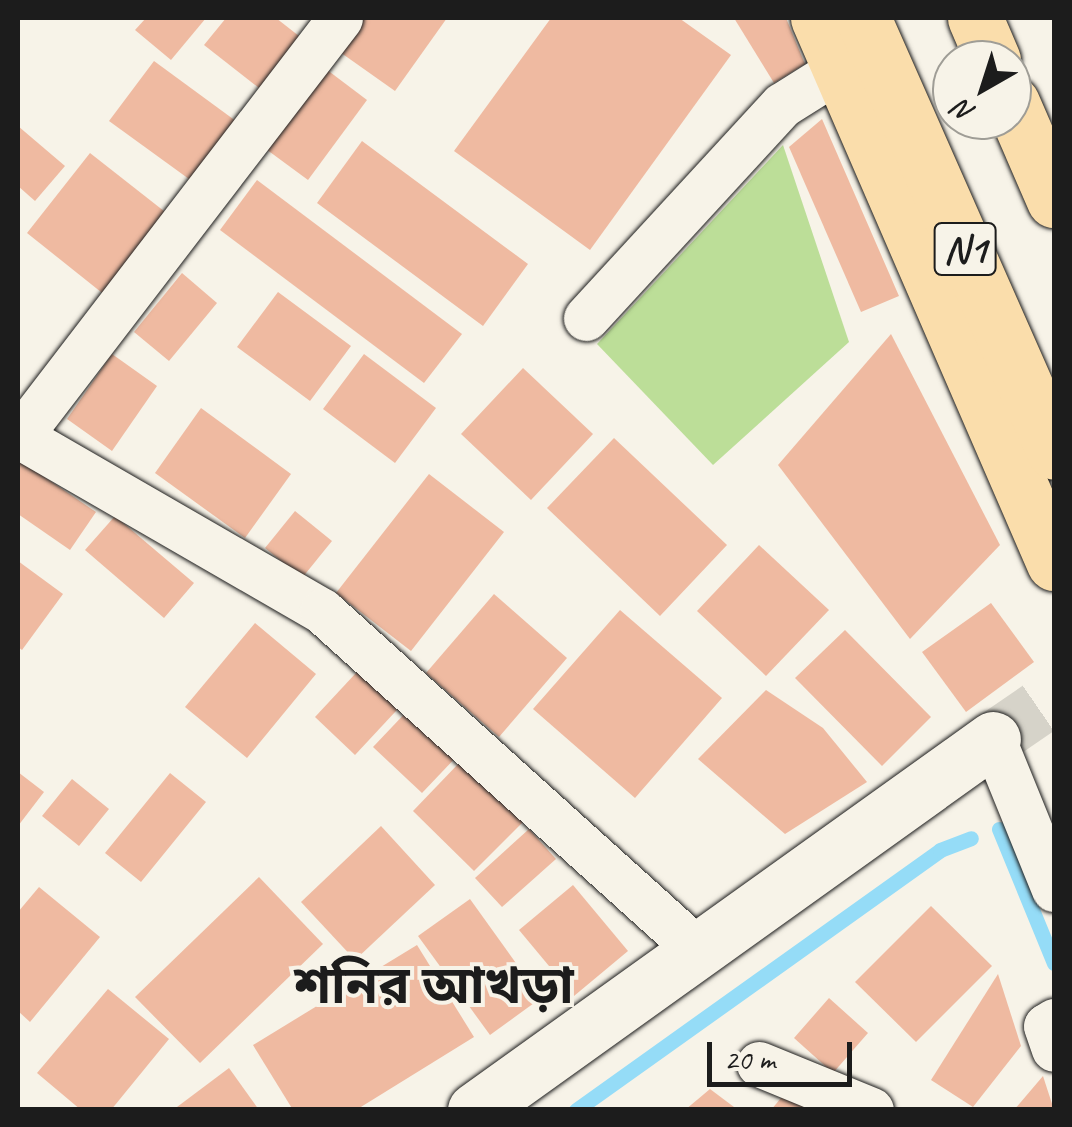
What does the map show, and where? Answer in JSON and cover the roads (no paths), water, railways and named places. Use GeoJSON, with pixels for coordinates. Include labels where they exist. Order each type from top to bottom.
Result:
{"type":"FeatureCollection","features":[{"type":"Feature","properties":{"kind":"highway"},"geometry":{"type":"LineString","coordinates":[[818,18],[1054,563]]}},
{"type":"Feature","properties":{"kind":"highway","name":"N1"},"geometry":{"type":"LineString","coordinates":[[863,18],[1054,452]]}},
{"type":"Feature","properties":{"kind":"highway","name":"N1"},"geometry":{"type":"LineString","coordinates":[[1028,140],[1054,200]]}},
{"type":"Feature","properties":{"kind":"main road"},"geometry":{"type":"LineString","coordinates":[[475,1110],[993,739]]}},
{"type":"Feature","properties":{"kind":"street"},"geometry":{"type":"LineString","coordinates":[[340,18],[18,437],[322,612],[699,951]]}},
{"type":"Feature","properties":{"kind":"street"},"geometry":{"type":"LineString","coordinates":[[586,318],[782,105],[841,68]]}},
{"type":"Feature","properties":{"kind":"street"},"geometry":{"type":"LineString","coordinates":[[993,739],[1054,889]]}},
{"type":"Feature","properties":{"kind":"street"},"geometry":{"type":"LineString","coordinates":[[1054,1021],[1046,1026],[1054,1049]]}},
{"type":"Feature","properties":{"kind":"street"},"geometry":{"type":"LineString","coordinates":[[759,1064],[872,1110]]}},
{"type":"Feature","properties":{"kind":"waterway"},"geometry":{"type":"LineString","coordinates":[[999,829],[1054,963]]}},
{"type":"Feature","properties":{"kind":"waterway"},"geometry":{"type":"LineString","coordinates":[[576,1110],[940,850],[971,838]]}},
{"type":"Feature","properties":{"kind":"tunnel"},"geometry":{"type":"LineString","coordinates":[[993,739],[1054,697]]}},
{"type":"Feature","properties":{"kind":"district","name":"শনির আখড়া"},"geometry":{"type":"Point","coordinates":[434,987]}}]}
